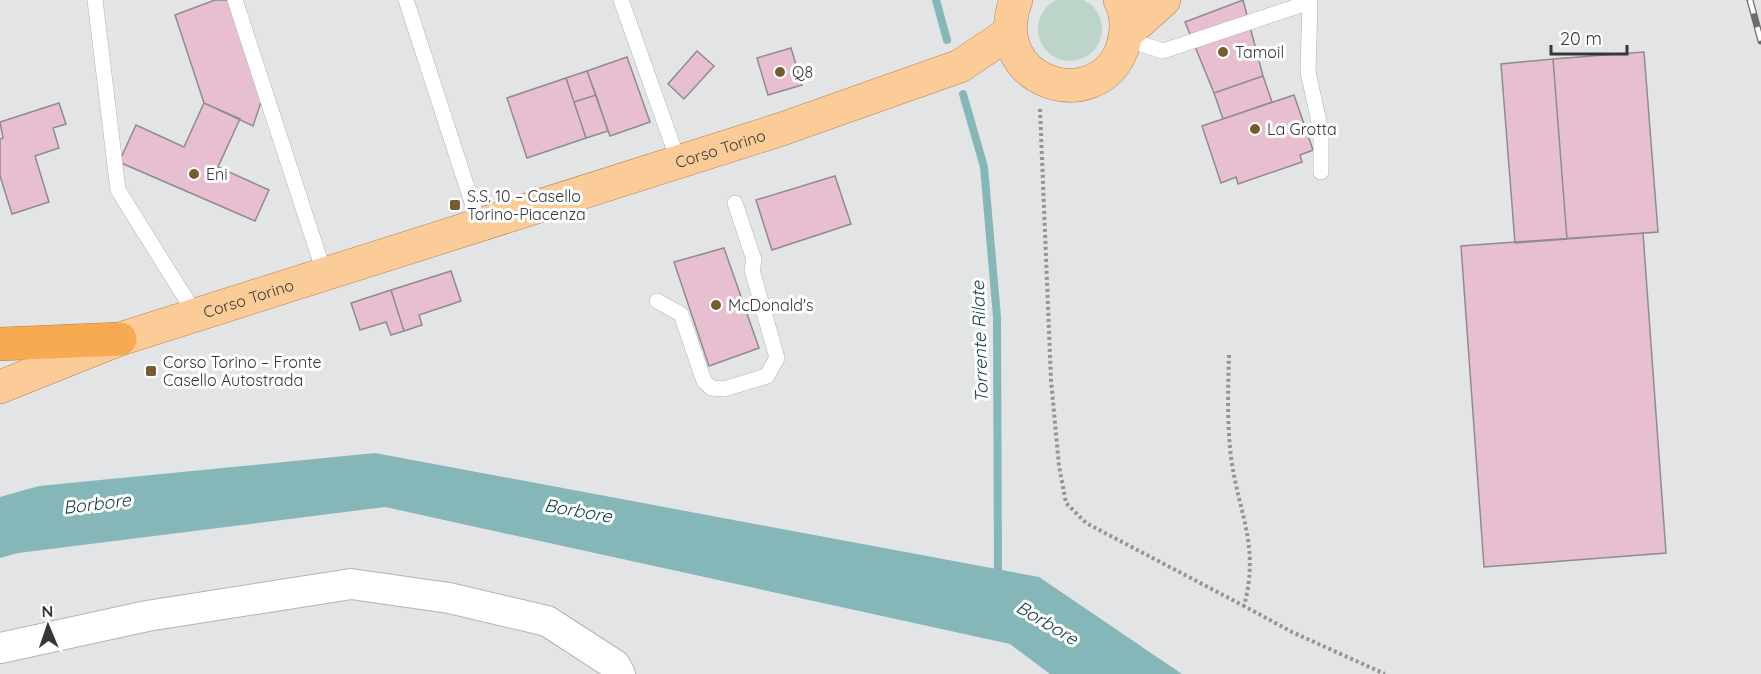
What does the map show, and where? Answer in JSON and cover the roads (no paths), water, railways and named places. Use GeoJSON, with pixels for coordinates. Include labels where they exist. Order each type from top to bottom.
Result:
{"type":"FeatureCollection","features":[{"type":"Feature","properties":{"kind":"highway"},"geometry":{"type":"LineString","coordinates":[[0,344],[120,339]]}},
{"type":"Feature","properties":{"kind":"main road"},"geometry":{"type":"LineString","coordinates":[[1016,0],[1010,16],[1009,33],[1018,58],[1033,74]]}},
{"type":"Feature","properties":{"kind":"main road"},"geometry":{"type":"LineString","coordinates":[[1120,0],[1127,20],[1126,36]]}},
{"type":"Feature","properties":{"kind":"main road","name":"Corso Torino"},"geometry":{"type":"LineString","coordinates":[[960,66],[1002,64],[1033,74],[1056,85],[1074,85],[1092,81],[1108,70],[1119,56],[1126,36],[1164,0]]}},
{"type":"Feature","properties":{"kind":"main road","name":"Corso Torino"},"geometry":{"type":"LineString","coordinates":[[0,387],[120,339],[679,163],[960,66],[1009,33]]}},
{"type":"Feature","properties":{"kind":"main road","name":"Corso Torino"},"geometry":{"type":"LineString","coordinates":[[0,359],[120,339]]}},
{"type":"Feature","properties":{"kind":"street"},"geometry":{"type":"LineString","coordinates":[[0,648],[147,616],[351,584],[449,598],[547,621],[615,665],[620,674]]}},
{"type":"Feature","properties":{"kind":"lane"},"geometry":{"type":"LineString","coordinates":[[95,0],[118,190],[196,315]]}},
{"type":"Feature","properties":{"kind":"lane"},"geometry":{"type":"LineString","coordinates":[[235,0],[325,275]]}},
{"type":"Feature","properties":{"kind":"lane"},"geometry":{"type":"LineString","coordinates":[[406,0],[480,227]]}},
{"type":"Feature","properties":{"kind":"lane"},"geometry":{"type":"LineString","coordinates":[[621,0],[679,163]]}},
{"type":"Feature","properties":{"kind":"lane"},"geometry":{"type":"LineString","coordinates":[[1126,36],[1163,51],[1310,1],[1308,72],[1321,131],[1320,172]]}},
{"type":"Feature","properties":{"kind":"lane"},"geometry":{"type":"LineString","coordinates":[[657,301],[681,314],[704,381],[711,388],[724,389],[766,376],[777,358],[752,270],[754,260],[735,203]]}},
{"type":"Feature","properties":{"kind":"water","name":"Borbore"},"geometry":{"type":"Polygon","coordinates":[[[375,453],[1039,577],[1182,674],[1050,674],[1010,644],[385,507],[18,553],[0,558],[0,497],[39,486],[375,453]]]}},
{"type":"Feature","properties":{"kind":"waterway","name":"Torrente Rilate"},"geometry":{"type":"LineString","coordinates":[[936,0],[947,40]]}},
{"type":"Feature","properties":{"kind":"waterway","name":"Torrente Rilate"},"geometry":{"type":"LineString","coordinates":[[963,94],[984,167],[997,317],[998,578]]}},
{"type":"Feature","properties":{"kind":"railway"},"geometry":{"type":"LineString","coordinates":[[1750,0],[1761,41]]}},
{"type":"Feature","properties":{"kind":"place","name":"Tamoil"},"geometry":{"type":"Point","coordinates":[1223,52]}},
{"type":"Feature","properties":{"kind":"place","name":"Q8"},"geometry":{"type":"Point","coordinates":[780,72]}},
{"type":"Feature","properties":{"kind":"place","name":"La Grotta"},"geometry":{"type":"Point","coordinates":[1255,129]}},
{"type":"Feature","properties":{"kind":"place","name":"Eni"},"geometry":{"type":"Point","coordinates":[194,174]}},
{"type":"Feature","properties":{"kind":"place","name":"S.S. 10 – Casello Torino-Piacenza"},"geometry":{"type":"Point","coordinates":[455,205]}},
{"type":"Feature","properties":{"kind":"place","name":"McDonald's"},"geometry":{"type":"Point","coordinates":[716,305]}},
{"type":"Feature","properties":{"kind":"place","name":"Corso Torino – Fronte Casello Autostrada"},"geometry":{"type":"Point","coordinates":[151,371]}}]}
